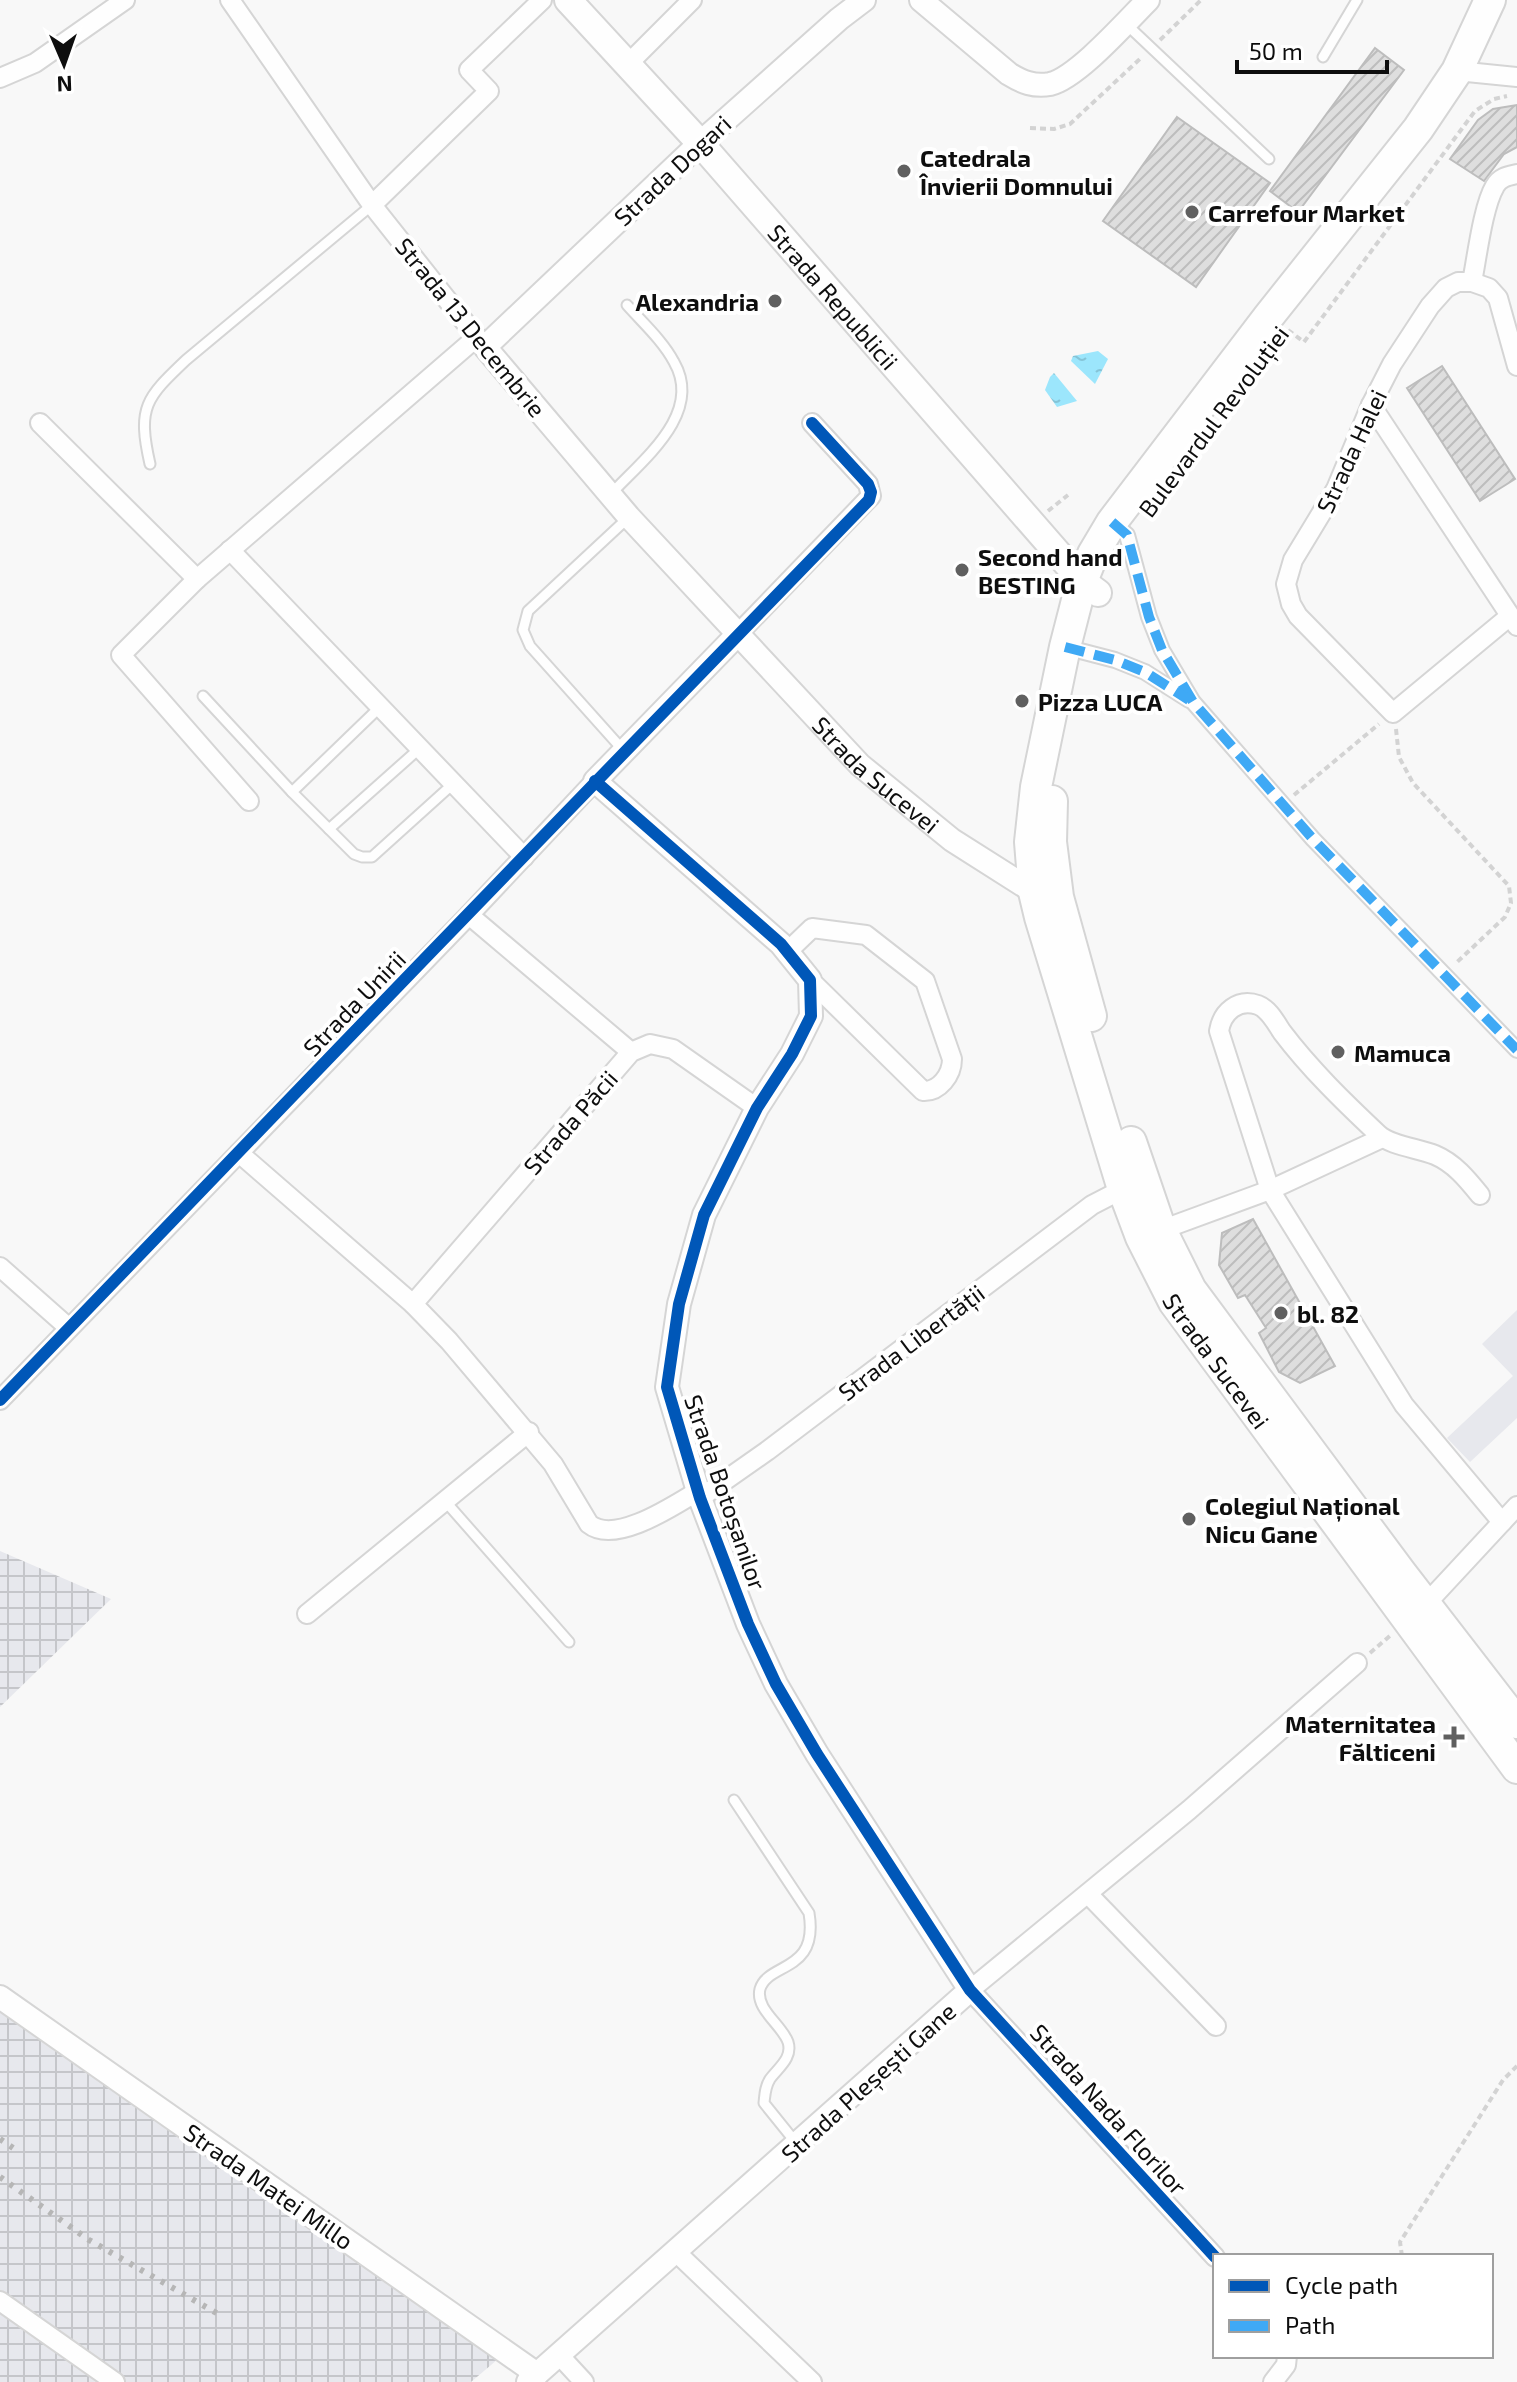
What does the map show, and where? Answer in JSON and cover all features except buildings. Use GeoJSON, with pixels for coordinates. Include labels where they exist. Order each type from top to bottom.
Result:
{"type":"FeatureCollection","features":[{"type":"Feature","properties":{"kind":"main road","name":"Strada Republicii"},"geometry":{"type":"LineString","coordinates":[[568,0],[629,63],[1090,587]]}},
{"type":"Feature","properties":{"kind":"main road","name":"Bulevardul Revoluției"},"geometry":{"type":"LineString","coordinates":[[1467,72],[1490,0]]}},
{"type":"Feature","properties":{"kind":"main road","name":"Bulevardul Revoluției"},"geometry":{"type":"LineString","coordinates":[[1046,894],[1030,842],[1036,787],[1090,587],[1093,554],[1120,528],[1269,316],[1467,72],[1511,0]]}},
{"type":"Feature","properties":{"kind":"main road","name":"Strada Sucevei"},"geometry":{"type":"LineString","coordinates":[[1046,894],[1123,1189],[1141,1237],[1174,1302],[1499,1714],[1517,1768]]}},
{"type":"Feature","properties":{"kind":"main road","name":"Strada Sucevei"},"geometry":{"type":"LineString","coordinates":[[1046,894],[1082,986],[1161,1230],[1191,1290],[1417,1613]]}},
{"type":"Feature","properties":{"kind":"street"},"geometry":{"type":"LineString","coordinates":[[0,78],[35,63],[125,0]]}},
{"type":"Feature","properties":{"kind":"street","name":"Strada 13 Decembrie"},"geometry":{"type":"LineString","coordinates":[[230,0],[372,205],[481,342],[629,517],[737,635]]}},
{"type":"Feature","properties":{"kind":"street"},"geometry":{"type":"LineString","coordinates":[[372,205],[489,91],[469,70],[542,0]]}},
{"type":"Feature","properties":{"kind":"street"},"geometry":{"type":"LineString","coordinates":[[629,63],[692,0]]}},
{"type":"Feature","properties":{"kind":"street","name":"Strada Dogari"},"geometry":{"type":"LineString","coordinates":[[481,342],[700,143],[864,0]]}},
{"type":"Feature","properties":{"kind":"street"},"geometry":{"type":"LineString","coordinates":[[921,0],[1009,74],[1024,83],[1040,85],[1053,84],[1073,73],[1148,0]]}},
{"type":"Feature","properties":{"kind":"street"},"geometry":{"type":"LineString","coordinates":[[1467,72],[1517,77]]}},
{"type":"Feature","properties":{"kind":"street"},"geometry":{"type":"LineString","coordinates":[[1517,174],[1503,177],[1495,187],[1488,204],[1472,282],[1489,288],[1498,298],[1517,366]]}},
{"type":"Feature","properties":{"kind":"street","name":"Strada Halei"},"geometry":{"type":"LineString","coordinates":[[1393,713],[1298,616],[1286,584],[1293,560],[1336,489],[1371,405],[1392,364],[1430,306],[1446,288],[1458,282],[1472,282]]}},
{"type":"Feature","properties":{"kind":"street"},"geometry":{"type":"LineString","coordinates":[[249,801],[121,655],[230,550],[481,342]]}},
{"type":"Feature","properties":{"kind":"street"},"geometry":{"type":"LineString","coordinates":[[1371,405],[1514,621],[1393,713]]}},
{"type":"Feature","properties":{"kind":"street"},"geometry":{"type":"LineString","coordinates":[[40,423],[197,579]]}},
{"type":"Feature","properties":{"kind":"street"},"geometry":{"type":"LineString","coordinates":[[737,635],[871,496],[868,484],[812,423]]}},
{"type":"Feature","properties":{"kind":"street"},"geometry":{"type":"LineString","coordinates":[[1120,528],[1162,650],[1193,702],[1282,805],[1517,1050]]}},
{"type":"Feature","properties":{"kind":"street"},"geometry":{"type":"LineString","coordinates":[[230,550],[524,857]]}},
{"type":"Feature","properties":{"kind":"street","name":"Strada Unirii"},"geometry":{"type":"LineString","coordinates":[[0,1400],[737,635]]}},
{"type":"Feature","properties":{"kind":"street","name":"Strada Sucevei"},"geometry":{"type":"LineString","coordinates":[[737,635],[860,765],[952,840],[1046,894]]}},
{"type":"Feature","properties":{"kind":"street"},"geometry":{"type":"LineString","coordinates":[[1074,650],[1145,672],[1193,702]]}},
{"type":"Feature","properties":{"kind":"street"},"geometry":{"type":"LineString","coordinates":[[595,781],[787,952],[810,980],[923,1091],[936,1089],[951,1071],[952,1059],[925,981],[866,935],[812,928],[787,952]]}},
{"type":"Feature","properties":{"kind":"street"},"geometry":{"type":"LineString","coordinates":[[469,915],[631,1052]]}},
{"type":"Feature","properties":{"kind":"street","name":"Strada Botoșanilor"},"geometry":{"type":"LineString","coordinates":[[810,980],[811,1016],[792,1054],[757,1108],[704,1215],[689,1264],[672,1343],[667,1387],[699,1495],[748,1624],[776,1684],[817,1754],[970,1990]]}},
{"type":"Feature","properties":{"kind":"street"},"geometry":{"type":"LineString","coordinates":[[1480,1195],[1461,1172],[1438,1156],[1382,1138],[1302,1058],[1265,1008],[1250,1003],[1234,1007],[1223,1017],[1219,1031],[1270,1190],[1404,1405],[1502,1522]]}},
{"type":"Feature","properties":{"kind":"street","name":"Strada Păcii"},"geometry":{"type":"LineString","coordinates":[[413,1304],[631,1052],[650,1044],[673,1049],[757,1108]]}},
{"type":"Feature","properties":{"kind":"street"},"geometry":{"type":"LineString","coordinates":[[1161,1230],[1270,1190],[1382,1138]]}},
{"type":"Feature","properties":{"kind":"street"},"geometry":{"type":"LineString","coordinates":[[239,1153],[413,1304],[449,1341],[529,1432],[553,1464],[589,1524],[597,1531],[627,1528],[699,1495]]}},
{"type":"Feature","properties":{"kind":"street","name":"Strada Libertății"},"geometry":{"type":"LineString","coordinates":[[699,1495],[767,1451],[1092,1205],[1123,1189]]}},
{"type":"Feature","properties":{"kind":"street"},"geometry":{"type":"LineString","coordinates":[[0,1267],[69,1328]]}},
{"type":"Feature","properties":{"kind":"street"},"geometry":{"type":"LineString","coordinates":[[307,1614],[529,1432]]}},
{"type":"Feature","properties":{"kind":"street"},"geometry":{"type":"LineString","coordinates":[[1417,1613],[1517,1506]]}},
{"type":"Feature","properties":{"kind":"street","name":"Strada Pleșești Gane"},"geometry":{"type":"LineString","coordinates":[[533,2378],[970,1990],[1088,1894],[1357,1663]]}},
{"type":"Feature","properties":{"kind":"street"},"geometry":{"type":"LineString","coordinates":[[1088,1894],[1216,2026]]}},
{"type":"Feature","properties":{"kind":"street","name":"Strada Nada Florilor"},"geometry":{"type":"LineString","coordinates":[[970,1990],[1213,2255]]}},
{"type":"Feature","properties":{"kind":"street","name":"Strada Matei Millo"},"geometry":{"type":"LineString","coordinates":[[0,1997],[533,2378]]}},
{"type":"Feature","properties":{"kind":"street"},"geometry":{"type":"LineString","coordinates":[[677,2253],[812,2382]]}},
{"type":"Feature","properties":{"kind":"street"},"geometry":{"type":"LineString","coordinates":[[0,2301],[115,2382]]}},
{"type":"Feature","properties":{"kind":"street"},"geometry":{"type":"LineString","coordinates":[[560,2356],[584,2382]]}},
{"type":"Feature","properties":{"kind":"street"},"geometry":{"type":"LineString","coordinates":[[1273,2382],[1286,2365],[1287,2358]]}},
{"type":"Feature","properties":{"kind":"lane"},"geometry":{"type":"LineString","coordinates":[[1323,57],[1357,0]]}},
{"type":"Feature","properties":{"kind":"lane"},"geometry":{"type":"LineString","coordinates":[[1125,23],[1269,159]]}},
{"type":"Feature","properties":{"kind":"lane"},"geometry":{"type":"LineString","coordinates":[[150,464],[143,417],[158,387],[186,360],[372,205]]}},
{"type":"Feature","properties":{"kind":"lane"},"geometry":{"type":"LineString","coordinates":[[610,495],[673,425],[683,396],[679,371],[673,359],[627,305]]}},
{"type":"Feature","properties":{"kind":"lane"},"geometry":{"type":"LineString","coordinates":[[623,750],[530,646],[523,630],[528,611],[629,517]]}},
{"type":"Feature","properties":{"kind":"lane"},"geometry":{"type":"LineString","coordinates":[[203,696],[354,854],[372,857],[454,783]]}},
{"type":"Feature","properties":{"kind":"lane"},"geometry":{"type":"LineString","coordinates":[[292,792],[380,707]]}},
{"type":"Feature","properties":{"kind":"lane"},"geometry":{"type":"LineString","coordinates":[[329,829],[420,748]]}},
{"type":"Feature","properties":{"kind":"lane"},"geometry":{"type":"LineString","coordinates":[[445,1501],[569,1642]]}},
{"type":"Feature","properties":{"kind":"lane"},"geometry":{"type":"LineString","coordinates":[[734,1800],[809,1913],[811,1926],[808,1944],[796,1961],[765,1981],[760,1990],[760,2001],[788,2043],[788,2054],[765,2090],[764,2103],[797,2145]]}},
{"type":"Feature","properties":{"kind":"path"},"geometry":{"type":"LineString","coordinates":[[1030,128],[1054,129],[1070,124],[1201,0]]}},
{"type":"Feature","properties":{"kind":"path"},"geometry":{"type":"LineString","coordinates":[[1282,805],[1393,713]]}},
{"type":"Feature","properties":{"kind":"path"},"geometry":{"type":"LineString","coordinates":[[1393,713],[1399,757],[1413,783],[1509,886],[1511,903],[1505,917],[1445,974]]}},
{"type":"Feature","properties":{"kind":"path"},"geometry":{"type":"LineString","coordinates":[[1357,1663],[1417,1613]]}},
{"type":"Feature","properties":{"kind":"path"},"geometry":{"type":"LineString","coordinates":[[1402,2254],[1400,2242],[1503,2080],[1517,2066]]}},
{"type":"Feature","properties":{"kind":"shaded area"},"geometry":{"type":"Polygon","coordinates":[[[1517,1310],[1517,1418],[1470,1462],[1447,1438],[1513,1376],[1482,1344],[1517,1310]]]}},
{"type":"Feature","properties":{"kind":"shaded area"},"geometry":{"type":"Polygon","coordinates":[[[0,1551],[111,1599],[0,1707],[0,1551]]]}},
{"type":"Feature","properties":{"kind":"shaded area"},"geometry":{"type":"Polygon","coordinates":[[[0,1999],[504,2354],[471,2382],[0,2382],[0,1999]]]}},
{"type":"Feature","properties":{"kind":"water"},"geometry":{"type":"Polygon","coordinates":[[[1098,351],[1108,359],[1095,384],[1071,361],[1073,356],[1098,351]]]}},
{"type":"Feature","properties":{"kind":"water"},"geometry":{"type":"Polygon","coordinates":[[[1054,373],[1077,401],[1057,407],[1045,390],[1054,373]]]}},
{"type":"Feature","properties":{"kind":"railway"},"geometry":{"type":"LineString","coordinates":[[0,2139],[13,2148]]}},
{"type":"Feature","properties":{"kind":"railway"},"geometry":{"type":"LineString","coordinates":[[0,2177],[89,2240],[220,2315]]}},
{"type":"Feature","properties":{"kind":"marked path"},"geometry":{"type":"LineString","coordinates":[[1112,522],[1127,535],[1149,617],[1162,650],[1193,702],[1313,839],[1517,1050]]}},
{"type":"Feature","properties":{"kind":"marked path"},"geometry":{"type":"LineString","coordinates":[[1065,647],[1115,660],[1145,672],[1189,700]]}},
{"type":"Feature","properties":{"kind":"cycle path"},"geometry":{"type":"LineString","coordinates":[[0,1400],[869,500],[871,492],[868,484],[812,423]]}},
{"type":"Feature","properties":{"kind":"cycle path"},"geometry":{"type":"LineString","coordinates":[[595,781],[781,944],[810,980],[811,1016],[792,1054],[757,1108],[704,1215],[679,1304],[667,1387],[700,1498],[748,1624],[776,1684],[817,1754],[970,1990],[1213,2255]]}},
{"type":"Feature","properties":{"kind":"place","name":"Catedrala Învierii Domnului"},"geometry":{"type":"Point","coordinates":[904,171]}},
{"type":"Feature","properties":{"kind":"place","name":"Carrefour Market"},"geometry":{"type":"Point","coordinates":[1192,212]}},
{"type":"Feature","properties":{"kind":"place","name":"Alexandria"},"geometry":{"type":"Point","coordinates":[775,301]}},
{"type":"Feature","properties":{"kind":"place","name":"Second hand BESTING"},"geometry":{"type":"Point","coordinates":[962,570]}},
{"type":"Feature","properties":{"kind":"place","name":"Pizza LUCA"},"geometry":{"type":"Point","coordinates":[1022,701]}},
{"type":"Feature","properties":{"kind":"place","name":"Mamuca"},"geometry":{"type":"Point","coordinates":[1338,1052]}},
{"type":"Feature","properties":{"kind":"place","name":"bl. 82"},"geometry":{"type":"Point","coordinates":[1281,1313]}},
{"type":"Feature","properties":{"kind":"place","name":"Colegiul Național Nicu Gane"},"geometry":{"type":"Point","coordinates":[1189,1519]}},
{"type":"Feature","properties":{"kind":"place","name":"Maternitatea Fălticeni"},"geometry":{"type":"Point","coordinates":[1454,1737]}}]}
